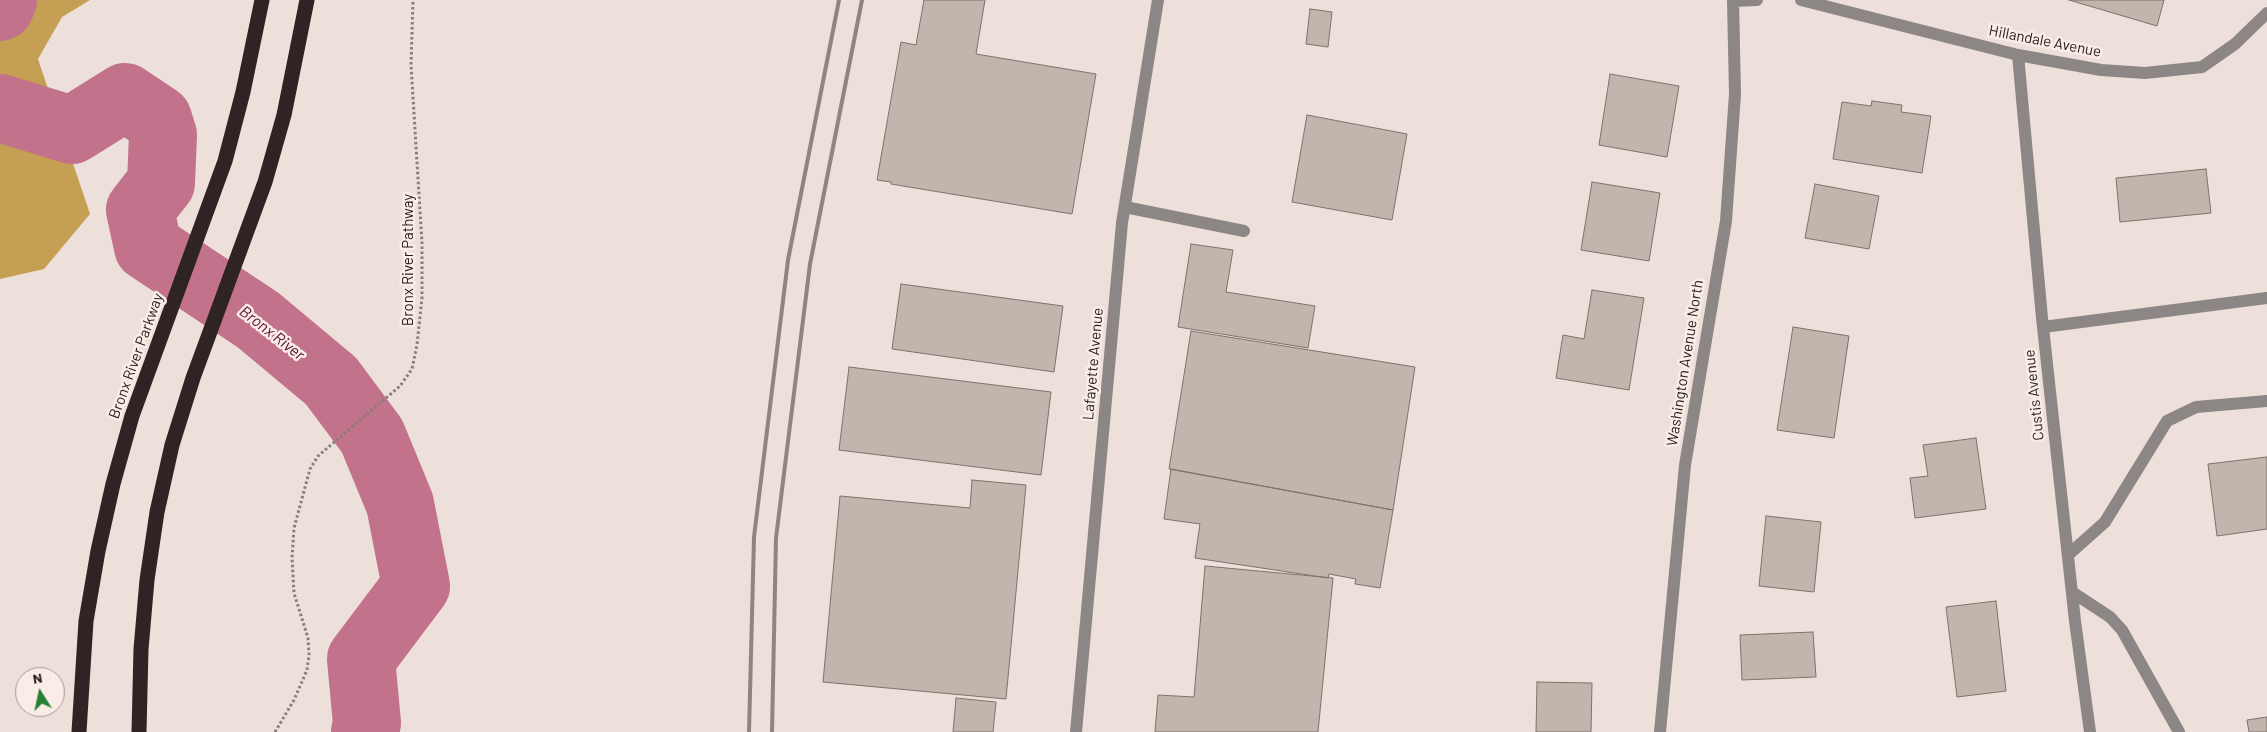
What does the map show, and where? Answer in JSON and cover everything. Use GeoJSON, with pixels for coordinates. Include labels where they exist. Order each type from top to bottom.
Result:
{"type":"FeatureCollection","features":[{"type":"Feature","properties":{"kind":"highway","name":"Bronx River Parkway"},"geometry":{"type":"LineString","coordinates":[[78,732],[82,656],[98,552],[121,451],[204,222],[235,126],[262,0]]}},
{"type":"Feature","properties":{"kind":"highway"},"geometry":{"type":"LineString","coordinates":[[139,732],[141,649],[147,580],[157,512],[172,444],[199,362],[265,182],[284,115],[307,0]]}},
{"type":"Feature","properties":{"kind":"street","name":"Lafayette Avenue"},"geometry":{"type":"LineString","coordinates":[[1076,732],[1125,207],[1158,0]]}},
{"type":"Feature","properties":{"kind":"street"},"geometry":{"type":"LineString","coordinates":[[1733,1],[1757,0]]}},
{"type":"Feature","properties":{"kind":"street","name":"Hillandale Avenue"},"geometry":{"type":"LineString","coordinates":[[1801,0],[2018,55],[2101,70],[2145,73],[2202,67],[2235,44],[2267,13]]}},
{"type":"Feature","properties":{"kind":"street","name":"Washington Avenue North"},"geometry":{"type":"LineString","coordinates":[[1660,732],[1685,465],[1726,221],[1735,94],[1733,1]]}},
{"type":"Feature","properties":{"kind":"street","name":"Custis Avenue"},"geometry":{"type":"LineString","coordinates":[[2018,55],[2043,327],[2072,592],[2090,732]]}},
{"type":"Feature","properties":{"kind":"street"},"geometry":{"type":"LineString","coordinates":[[1125,207],[1244,231]]}},
{"type":"Feature","properties":{"kind":"street"},"geometry":{"type":"LineString","coordinates":[[2043,327],[2267,298]]}},
{"type":"Feature","properties":{"kind":"street"},"geometry":{"type":"LineString","coordinates":[[2068,555],[2105,522],[2167,422],[2196,407],[2267,401]]}},
{"type":"Feature","properties":{"kind":"street"},"geometry":{"type":"LineString","coordinates":[[2072,592],[2110,617],[2122,630],[2179,732]]}},
{"type":"Feature","properties":{"kind":"path","name":"Bronx River Pathway"},"geometry":{"type":"LineString","coordinates":[[275,732],[294,700],[307,670],[309,655],[308,638],[294,593],[292,558],[294,528],[310,469],[318,456],[400,386],[412,369],[418,345],[422,298],[421,218],[411,65],[413,0]]}},
{"type":"Feature","properties":{"kind":"shaded area"},"geometry":{"type":"Polygon","coordinates":[[[0,0],[90,0],[62,17],[38,59],[90,214],[44,269],[0,279],[0,0]]]}},
{"type":"Feature","properties":{"kind":"building"},"geometry":{"type":"Polygon","coordinates":[[[924,0],[985,0],[976,54],[1096,74],[1072,214],[891,184],[891,182],[877,180],[901,42],[916,45],[924,0]]]}},
{"type":"Feature","properties":{"kind":"building"},"geometry":{"type":"Polygon","coordinates":[[[2069,0],[2164,0],[2157,26],[2069,0]]]}},
{"type":"Feature","properties":{"kind":"building"},"geometry":{"type":"Polygon","coordinates":[[[1310,9],[1332,12],[1328,47],[1306,44],[1310,9]]]}},
{"type":"Feature","properties":{"kind":"building"},"geometry":{"type":"Polygon","coordinates":[[[1610,74],[1679,86],[1667,157],[1599,145],[1610,74]]]}},
{"type":"Feature","properties":{"kind":"building"},"geometry":{"type":"Polygon","coordinates":[[[1872,101],[1902,105],[1901,112],[1931,116],[1922,173],[1833,159],[1842,102],[1871,106],[1872,101]]]}},
{"type":"Feature","properties":{"kind":"building"},"geometry":{"type":"Polygon","coordinates":[[[1307,115],[1407,134],[1392,220],[1292,202],[1307,115]]]}},
{"type":"Feature","properties":{"kind":"building"},"geometry":{"type":"Polygon","coordinates":[[[2206,169],[2211,213],[2120,222],[2116,178],[2206,169]]]}},
{"type":"Feature","properties":{"kind":"building"},"geometry":{"type":"Polygon","coordinates":[[[1592,182],[1660,193],[1649,261],[1581,250],[1592,182]]]}},
{"type":"Feature","properties":{"kind":"building"},"geometry":{"type":"Polygon","coordinates":[[[1815,184],[1879,196],[1869,249],[1805,238],[1815,184]]]}},
{"type":"Feature","properties":{"kind":"building"},"geometry":{"type":"Polygon","coordinates":[[[1191,244],[1233,250],[1226,292],[1315,306],[1308,348],[1178,327],[1191,244]]]}},
{"type":"Feature","properties":{"kind":"building"},"geometry":{"type":"Polygon","coordinates":[[[901,284],[1063,306],[1054,372],[892,349],[901,284]]]}},
{"type":"Feature","properties":{"kind":"building"},"geometry":{"type":"Polygon","coordinates":[[[1592,290],[1644,298],[1629,390],[1556,378],[1563,335],[1584,339],[1592,290]]]}},
{"type":"Feature","properties":{"kind":"building"},"geometry":{"type":"Polygon","coordinates":[[[1793,327],[1849,336],[1834,438],[1777,430],[1793,327]]]}},
{"type":"Feature","properties":{"kind":"building"},"geometry":{"type":"Polygon","coordinates":[[[1191,331],[1415,367],[1393,510],[1169,469],[1191,331]]]}},
{"type":"Feature","properties":{"kind":"building"},"geometry":{"type":"Polygon","coordinates":[[[849,367],[1051,392],[1041,475],[839,450],[849,367]]]}},
{"type":"Feature","properties":{"kind":"building"},"geometry":{"type":"Polygon","coordinates":[[[1976,438],[1986,509],[1915,518],[1910,478],[1928,476],[1923,445],[1976,438]]]}},
{"type":"Feature","properties":{"kind":"building"},"geometry":{"type":"Polygon","coordinates":[[[2267,457],[2267,529],[2217,536],[2208,464],[2267,457]]]}},
{"type":"Feature","properties":{"kind":"building"},"geometry":{"type":"Polygon","coordinates":[[[1171,469],[1393,510],[1380,588],[1355,584],[1356,579],[1329,574],[1328,578],[1195,558],[1200,524],[1164,519],[1171,469]]]}},
{"type":"Feature","properties":{"kind":"building"},"geometry":{"type":"Polygon","coordinates":[[[972,480],[1026,485],[1006,699],[823,682],[840,496],[970,508],[972,480]]]}},
{"type":"Feature","properties":{"kind":"building"},"geometry":{"type":"Polygon","coordinates":[[[1766,516],[1821,522],[1814,592],[1759,586],[1766,516]]]}},
{"type":"Feature","properties":{"kind":"building"},"geometry":{"type":"Polygon","coordinates":[[[1205,566],[1333,578],[1318,732],[1155,732],[1158,695],[1194,697],[1205,566]]]}},
{"type":"Feature","properties":{"kind":"building"},"geometry":{"type":"Polygon","coordinates":[[[1996,601],[2006,691],[1957,697],[1946,607],[1996,601]]]}},
{"type":"Feature","properties":{"kind":"building"},"geometry":{"type":"Polygon","coordinates":[[[1813,632],[1816,677],[1742,680],[1740,635],[1813,632]]]}},
{"type":"Feature","properties":{"kind":"building"},"geometry":{"type":"Polygon","coordinates":[[[1537,682],[1592,683],[1591,732],[1536,732],[1537,682]]]}},
{"type":"Feature","properties":{"kind":"building"},"geometry":{"type":"Polygon","coordinates":[[[956,698],[996,702],[993,732],[953,732],[956,698]]]}},
{"type":"Feature","properties":{"kind":"building"},"geometry":{"type":"Polygon","coordinates":[[[2267,717],[2267,732],[2249,732],[2247,720],[2267,717]]]}},
{"type":"Feature","properties":{"kind":"waterway","name":"Bronx River"},"geometry":{"type":"LineString","coordinates":[[0,7],[3,0]]}},
{"type":"Feature","properties":{"kind":"waterway","name":"Bronx River"},"geometry":{"type":"LineString","coordinates":[[0,108],[72,130],[125,97],[158,119],[163,135],[161,183],[140,210],[148,247],[258,320],[331,381],[372,436],[400,504],[416,586],[361,659],[367,723],[365,732]]}},
{"type":"Feature","properties":{"kind":"railway"},"geometry":{"type":"LineString","coordinates":[[749,732],[754,537],[788,260],[839,0]]}},
{"type":"Feature","properties":{"kind":"railway"},"geometry":{"type":"LineString","coordinates":[[772,732],[776,538],[810,264],[862,0]]}}]}
